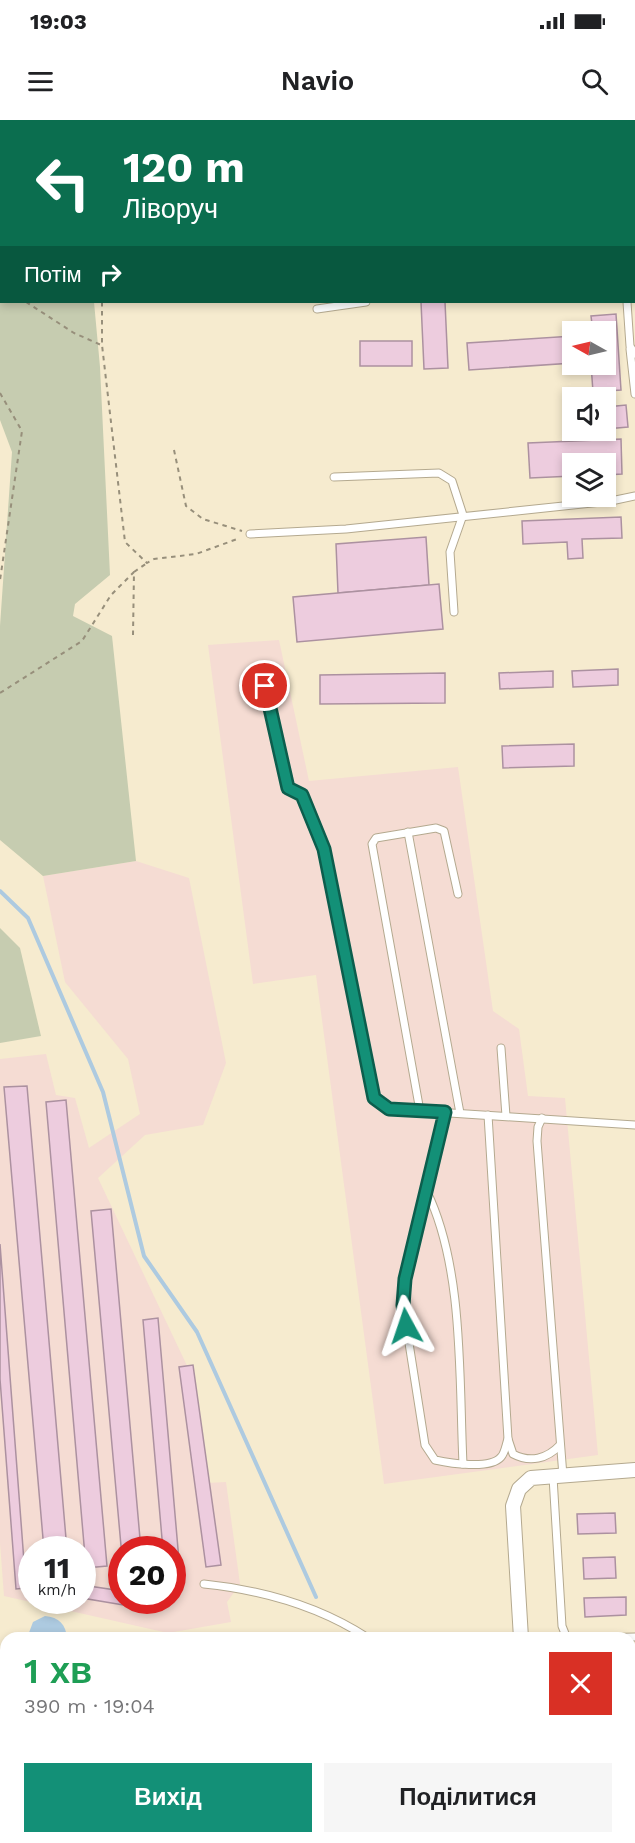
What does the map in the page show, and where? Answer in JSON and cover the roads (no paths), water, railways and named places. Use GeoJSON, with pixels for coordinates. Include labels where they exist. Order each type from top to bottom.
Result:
{"type":"FeatureCollection","features":[{"type":"Feature","properties":{"kind":"street"},"geometry":{"type":"LineString","coordinates":[[521,1632],[513,1506],[519,1489],[531,1478],[635,1470]]}},
{"type":"Feature","properties":{"kind":"lane"},"geometry":{"type":"LineString","coordinates":[[317,309],[359,303]]}},
{"type":"Feature","properties":{"kind":"lane"},"geometry":{"type":"LineString","coordinates":[[627,303],[635,394]]}},
{"type":"Feature","properties":{"kind":"lane"},"geometry":{"type":"LineString","coordinates":[[630,346],[635,354]]}},
{"type":"Feature","properties":{"kind":"lane"},"geometry":{"type":"LineString","coordinates":[[334,477],[439,473],[452,481],[463,515],[450,552],[454,612]]}},
{"type":"Feature","properties":{"kind":"lane"},"geometry":{"type":"LineString","coordinates":[[250,534],[346,530],[463,515],[611,501],[635,495]]}},
{"type":"Feature","properties":{"kind":"lane"},"geometry":{"type":"LineString","coordinates":[[265,686],[288,788],[302,795],[324,849],[374,1098],[389,1109],[635,1125]]}},
{"type":"Feature","properties":{"kind":"lane"},"geometry":{"type":"LineString","coordinates":[[420,1111],[372,844],[376,838],[408,832],[436,828],[444,831],[458,894]]}},
{"type":"Feature","properties":{"kind":"lane"},"geometry":{"type":"LineString","coordinates":[[408,832],[460,1113]]}},
{"type":"Feature","properties":{"kind":"lane"},"geometry":{"type":"LineString","coordinates":[[501,1048],[506,1116]]}},
{"type":"Feature","properties":{"kind":"lane"},"geometry":{"type":"LineString","coordinates":[[445,1112],[428,1192],[412,1242],[403,1305],[425,1445],[435,1460],[463,1464],[493,1463],[502,1457],[508,1439]]}},
{"type":"Feature","properties":{"kind":"lane"},"geometry":{"type":"LineString","coordinates":[[488,1115],[508,1439],[513,1454],[523,1460],[549,1456],[560,1446]]}},
{"type":"Feature","properties":{"kind":"lane"},"geometry":{"type":"LineString","coordinates":[[542,1118],[538,1127],[537,1141],[560,1446],[558,1476],[562,1626],[564,1632]]}},
{"type":"Feature","properties":{"kind":"lane"},"geometry":{"type":"LineString","coordinates":[[428,1192],[438,1215],[450,1262],[463,1464]]}},
{"type":"Feature","properties":{"kind":"lane"},"geometry":{"type":"LineString","coordinates":[[204,1584],[245,1589],[278,1597],[344,1622],[359,1632]]}},
{"type":"Feature","properties":{"kind":"water"},"geometry":{"type":"Polygon","coordinates":[[[45,1616],[54,1618],[61,1622],[66,1632],[29,1632],[33,1622],[45,1616]]]}},
{"type":"Feature","properties":{"kind":"waterway"},"geometry":{"type":"LineString","coordinates":[[0,891],[28,918],[103,1092],[144,1256],[197,1332],[316,1597]]}}]}
